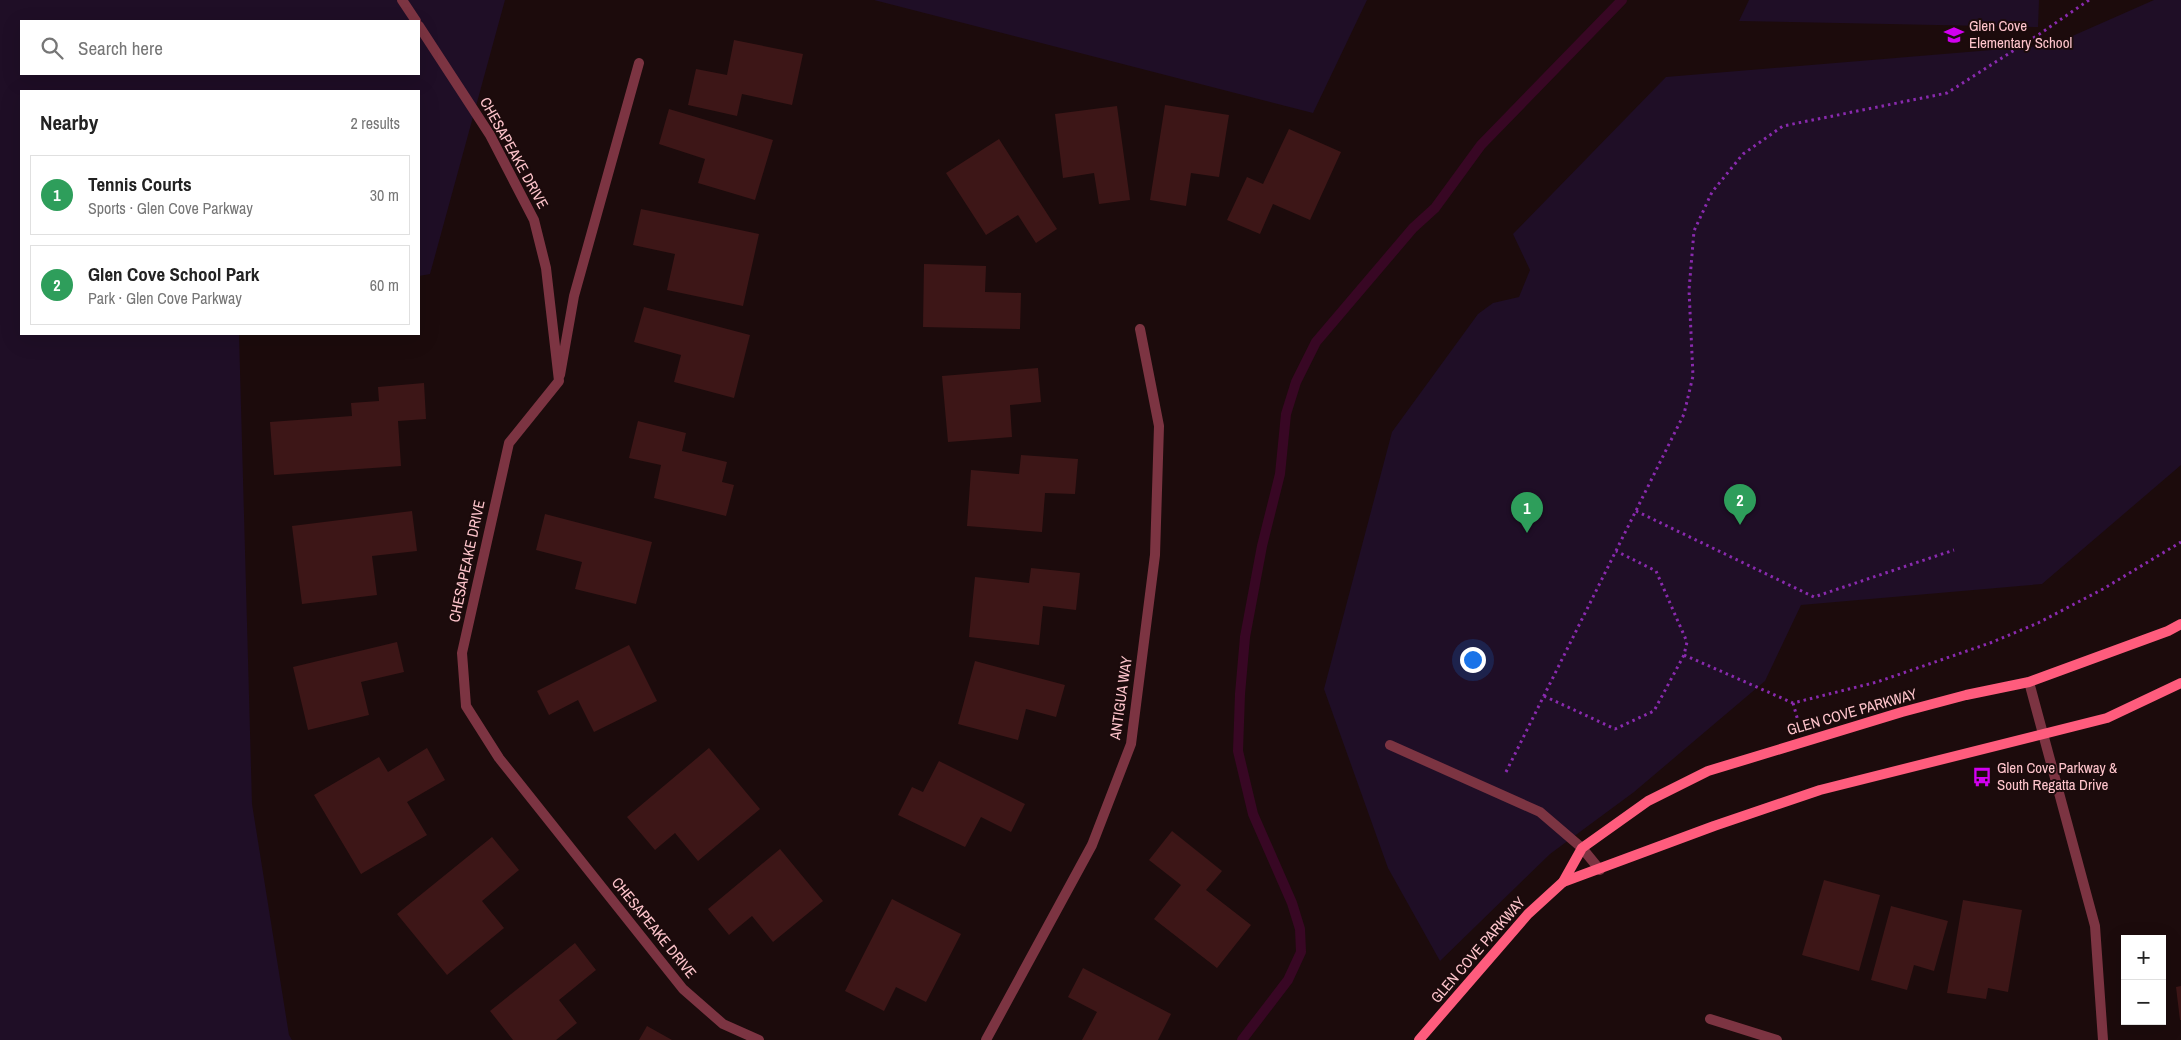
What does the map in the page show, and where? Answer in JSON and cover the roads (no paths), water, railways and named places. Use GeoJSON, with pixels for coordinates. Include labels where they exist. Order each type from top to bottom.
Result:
{"type":"FeatureCollection","features":[{"type":"Feature","properties":{"kind":"main road","name":"GLEN COVE PARKWAY"},"geometry":{"type":"LineString","coordinates":[[1419,1040],[1528,914],[1563,882],[1582,848],[1648,801],[1708,771],[1902,712],[1966,695],[2029,682],[2168,631],[2181,624]]}},
{"type":"Feature","properties":{"kind":"main road","name":"GLEN COVE PARKWAY"},"geometry":{"type":"LineString","coordinates":[[1563,882],[1600,870],[1714,826],[1820,790],[2107,718],[2181,684]]}},
{"type":"Feature","properties":{"kind":"street"},"geometry":{"type":"LineString","coordinates":[[402,0],[415,20]]}},
{"type":"Feature","properties":{"kind":"street","name":"CHESAPEAKE DRIVE"},"geometry":{"type":"LineString","coordinates":[[420,28],[490,135],[534,220],[546,268],[559,381],[509,443],[462,653],[466,706],[499,758],[684,989],[723,1024],[758,1040]]}},
{"type":"Feature","properties":{"kind":"street"},"geometry":{"type":"LineString","coordinates":[[559,381],[574,296],[639,64]]}},
{"type":"Feature","properties":{"kind":"street","name":"ANTIGUA WAY"},"geometry":{"type":"LineString","coordinates":[[986,1040],[1092,845],[1131,744],[1155,555],[1159,426],[1140,329]]}},
{"type":"Feature","properties":{"kind":"street"},"geometry":{"type":"LineString","coordinates":[[2029,682],[2095,926],[2103,1040]]}},
{"type":"Feature","properties":{"kind":"street"},"geometry":{"type":"LineString","coordinates":[[1390,744],[1540,812],[1582,848],[1600,870]]}},
{"type":"Feature","properties":{"kind":"street"},"geometry":{"type":"LineString","coordinates":[[1710,1019],[1777,1040]]}},
{"type":"Feature","properties":{"kind":"waterway"},"geometry":{"type":"LineString","coordinates":[[1242,1040],[1288,980],[1301,952],[1300,929],[1292,903],[1253,814],[1238,751],[1245,637],[1262,546],[1280,474],[1286,414],[1296,382],[1316,342],[1413,228],[1435,208],[1481,145],[1622,0]]}},
{"type":"Feature","properties":{"kind":"place","name":"Glen Cove Elementary School"},"geometry":{"type":"Point","coordinates":[1954,35]}},
{"type":"Feature","properties":{"kind":"place","name":"Glen Cove School Park"},"geometry":{"type":"Point","coordinates":[1740,525]}},
{"type":"Feature","properties":{"kind":"place","name":"Tennis Courts"},"geometry":{"type":"Point","coordinates":[1527,533]}},
{"type":"Feature","properties":{"kind":"place","name":"Glen Cove Parkway & South Regatta Drive"},"geometry":{"type":"Point","coordinates":[1982,777]}}]}
